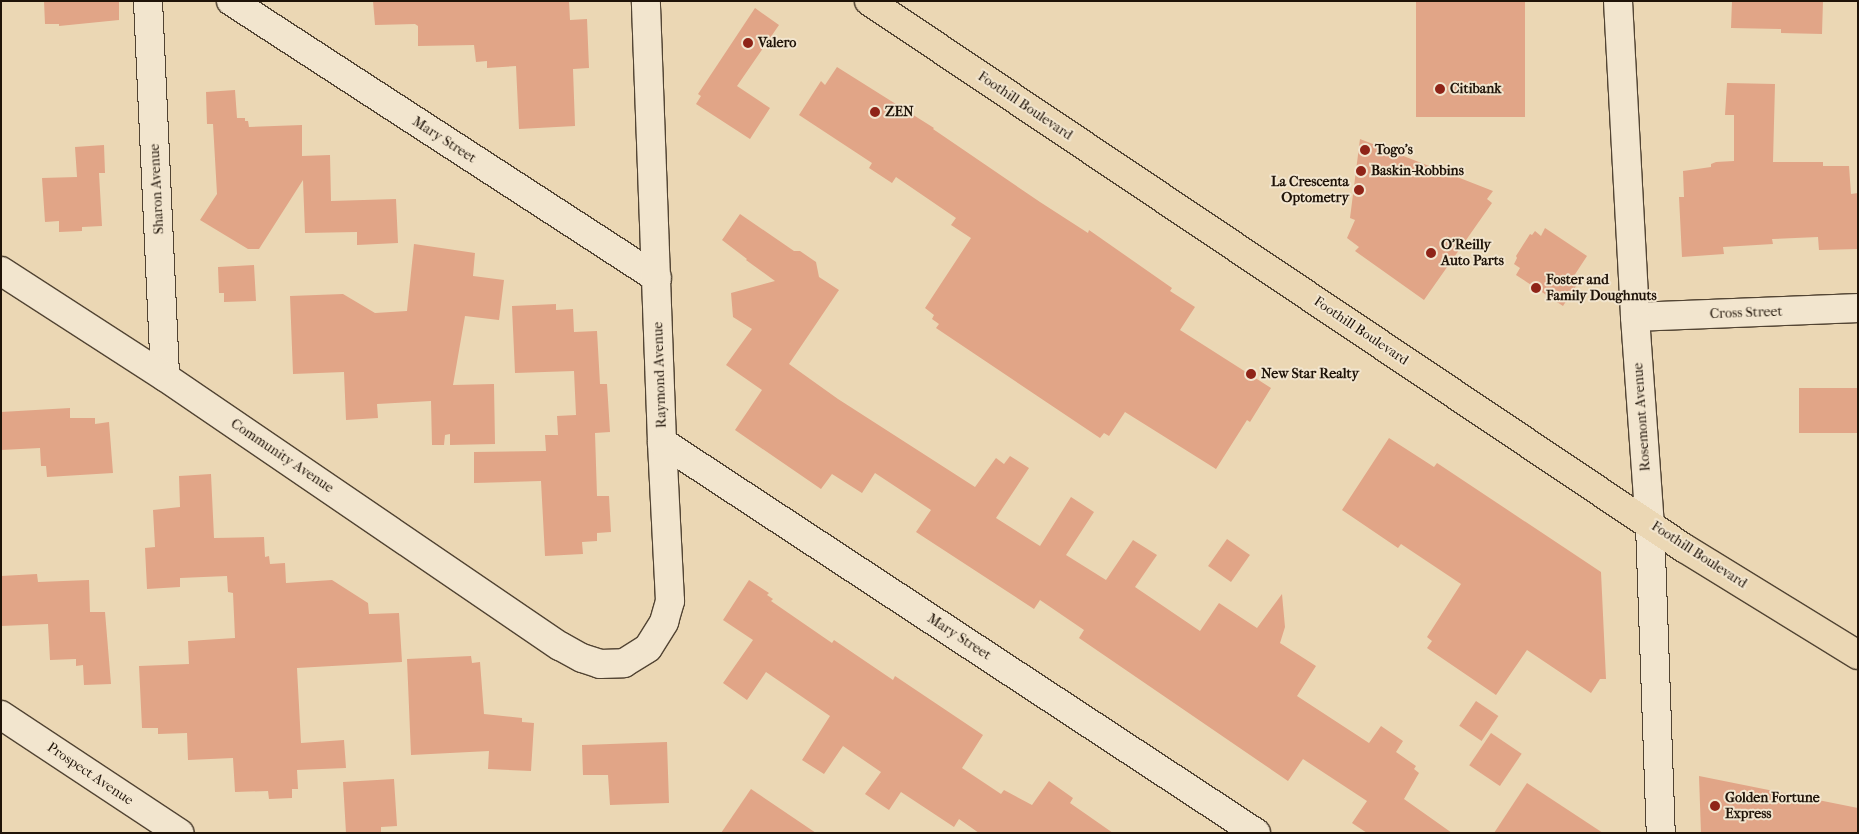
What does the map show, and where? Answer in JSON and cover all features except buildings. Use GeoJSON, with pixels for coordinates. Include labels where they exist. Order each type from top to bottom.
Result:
{"type":"FeatureCollection","features":[{"type":"Feature","properties":{"kind":"main road","name":"Foothill Boulevard"},"geometry":{"type":"LineString","coordinates":[[869,1],[1684,548],[1858,655]]}},
{"type":"Feature","properties":{"kind":"street","name":"Sharon Avenue"},"geometry":{"type":"LineString","coordinates":[[148,1],[165,377]]}},
{"type":"Feature","properties":{"kind":"street","name":"Mary Street"},"geometry":{"type":"LineString","coordinates":[[231,1],[656,278]]}},
{"type":"Feature","properties":{"kind":"street","name":"Raymond Avenue"},"geometry":{"type":"LineString","coordinates":[[560,646],[582,658],[600,664],[624,663],[648,648],[664,622],[670,601],[662,442],[646,1]]}},
{"type":"Feature","properties":{"kind":"street","name":"Rosemont Avenue"},"geometry":{"type":"LineString","coordinates":[[1618,1],[1635,317],[1650,525],[1661,833]]}},
{"type":"Feature","properties":{"kind":"street","name":"Community Avenue"},"geometry":{"type":"LineString","coordinates":[[1,271],[165,377],[560,646]]}},
{"type":"Feature","properties":{"kind":"street","name":"Cross Street"},"geometry":{"type":"LineString","coordinates":[[1635,317],[1858,308]]}},
{"type":"Feature","properties":{"kind":"street","name":"Mary Street"},"geometry":{"type":"LineString","coordinates":[[662,442],[1256,833]]}},
{"type":"Feature","properties":{"kind":"street","name":"Prospect Avenue"},"geometry":{"type":"LineString","coordinates":[[1,714],[179,833]]}},
{"type":"Feature","properties":{"kind":"place","name":"Valero"},"geometry":{"type":"Point","coordinates":[748,43]}},
{"type":"Feature","properties":{"kind":"place","name":"Citibank"},"geometry":{"type":"Point","coordinates":[1440,89]}},
{"type":"Feature","properties":{"kind":"place","name":"ZEN"},"geometry":{"type":"Point","coordinates":[875,112]}},
{"type":"Feature","properties":{"kind":"place","name":"Togo's"},"geometry":{"type":"Point","coordinates":[1365,150]}},
{"type":"Feature","properties":{"kind":"place","name":"Baskin-Robbins"},"geometry":{"type":"Point","coordinates":[1361,171]}},
{"type":"Feature","properties":{"kind":"place","name":"La Crescenta Optometry"},"geometry":{"type":"Point","coordinates":[1359,190]}},
{"type":"Feature","properties":{"kind":"place","name":"O'Reilly Auto Parts"},"geometry":{"type":"Point","coordinates":[1431,253]}},
{"type":"Feature","properties":{"kind":"place","name":"Foster and Family Doughnuts"},"geometry":{"type":"Point","coordinates":[1536,288]}},
{"type":"Feature","properties":{"kind":"place","name":"New Star Realty"},"geometry":{"type":"Point","coordinates":[1251,374]}},
{"type":"Feature","properties":{"kind":"place","name":"Golden Fortune Express"},"geometry":{"type":"Point","coordinates":[1715,806]}}]}
